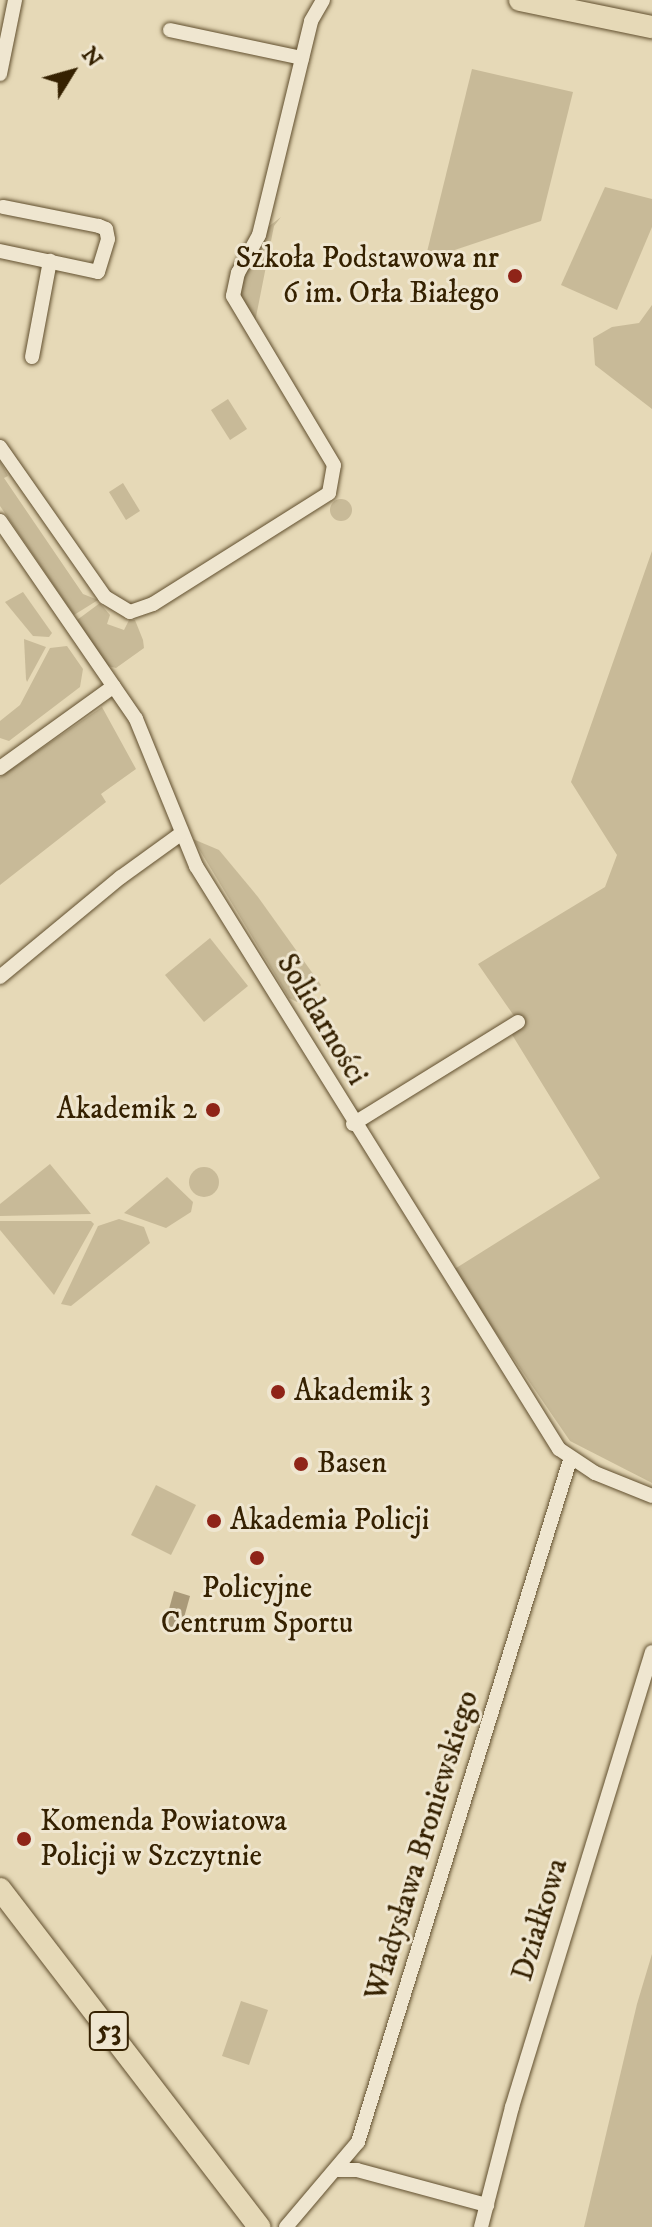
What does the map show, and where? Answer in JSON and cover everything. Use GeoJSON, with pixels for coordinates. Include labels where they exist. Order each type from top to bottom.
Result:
{"type":"FeatureCollection","features":[{"type":"Feature","properties":{"kind":"main road"},"geometry":{"type":"LineString","coordinates":[[520,0],[652,27]]}},
{"type":"Feature","properties":{"kind":"main road","name":"53"},"geometry":{"type":"LineString","coordinates":[[0,1889],[259,2227]]}},
{"type":"Feature","properties":{"kind":"street"},"geometry":{"type":"LineString","coordinates":[[0,74],[15,0]]}},
{"type":"Feature","properties":{"kind":"street"},"geometry":{"type":"LineString","coordinates":[[0,447],[105,597],[130,612],[147,608],[329,493],[334,465],[233,296],[235,279],[263,220],[302,58],[323,0]]}},
{"type":"Feature","properties":{"kind":"street"},"geometry":{"type":"LineString","coordinates":[[170,30],[302,58]]}},
{"type":"Feature","properties":{"kind":"street"},"geometry":{"type":"LineString","coordinates":[[0,251],[98,272],[106,229],[3,207]]}},
{"type":"Feature","properties":{"kind":"street"},"geometry":{"type":"LineString","coordinates":[[32,357],[50,261]]}},
{"type":"Feature","properties":{"kind":"street","name":"Solidarności"},"geometry":{"type":"LineString","coordinates":[[0,521],[144,734],[182,833],[353,1124],[522,1394],[570,1460]]}},
{"type":"Feature","properties":{"kind":"street"},"geometry":{"type":"LineString","coordinates":[[0,768],[114,686]]}},
{"type":"Feature","properties":{"kind":"street"},"geometry":{"type":"LineString","coordinates":[[0,977],[121,877],[182,833]]}},
{"type":"Feature","properties":{"kind":"street"},"geometry":{"type":"LineString","coordinates":[[353,1124],[518,1022]]}},
{"type":"Feature","properties":{"kind":"street"},"geometry":{"type":"LineString","coordinates":[[570,1460],[652,1496]]}},
{"type":"Feature","properties":{"kind":"street","name":"Władysława Broniewskiego"},"geometry":{"type":"LineString","coordinates":[[286,2227],[338,2170],[358,2142],[570,1460]]}},
{"type":"Feature","properties":{"kind":"street","name":"Działkowa"},"geometry":{"type":"LineString","coordinates":[[481,2227],[568,1917],[652,1652]]}},
{"type":"Feature","properties":{"kind":"street"},"geometry":{"type":"LineString","coordinates":[[338,2170],[357,2170],[487,2205]]}},
{"type":"Feature","properties":{"kind":"shaded area"},"geometry":{"type":"Polygon","coordinates":[[[472,69],[573,92],[541,221],[425,260],[472,69]]]}},
{"type":"Feature","properties":{"kind":"shaded area"},"geometry":{"type":"Polygon","coordinates":[[[605,187],[652,199],[652,227],[617,310],[561,285],[605,187]]]}},
{"type":"Feature","properties":{"kind":"shaded area"},"geometry":{"type":"Polygon","coordinates":[[[281,217],[274,226],[255,322],[241,298],[240,283],[268,227],[281,217]]]}},
{"type":"Feature","properties":{"kind":"shaded area"},"geometry":{"type":"Polygon","coordinates":[[[652,305],[652,409],[595,365],[593,338],[612,327],[639,323],[652,305]]]}},
{"type":"Feature","properties":{"kind":"shaded area"},"geometry":{"type":"Polygon","coordinates":[[[228,399],[247,429],[230,440],[211,410],[228,399]]]}},
{"type":"Feature","properties":{"kind":"shaded area"},"geometry":{"type":"Polygon","coordinates":[[[0,461],[8,476],[4,478],[83,594],[98,600],[74,615],[0,506],[0,461]]]}},
{"type":"Feature","properties":{"kind":"shaded area"},"geometry":{"type":"Polygon","coordinates":[[[123,483],[140,511],[126,520],[109,492],[123,483]]]}},
{"type":"Feature","properties":{"kind":"shaded area"},"geometry":{"type":"Polygon","coordinates":[[[337,499],[345,499],[352,510],[345,521],[337,521],[330,514],[330,506],[337,499]]]}},
{"type":"Feature","properties":{"kind":"shaded area"},"geometry":{"type":"Polygon","coordinates":[[[652,551],[652,1483],[570,1441],[453,1270],[600,1178],[511,1033],[521,1026],[478,964],[605,887],[617,855],[571,782],[652,551]]]}},
{"type":"Feature","properties":{"kind":"shaded area"},"geometry":{"type":"Polygon","coordinates":[[[23,592],[52,633],[49,637],[33,636],[5,602],[23,592]]]}},
{"type":"Feature","properties":{"kind":"shaded area"},"geometry":{"type":"Polygon","coordinates":[[[100,603],[110,615],[107,624],[124,630],[129,620],[135,620],[143,640],[144,648],[116,668],[108,666],[77,620],[100,603]]]}},
{"type":"Feature","properties":{"kind":"shaded area"},"geometry":{"type":"Polygon","coordinates":[[[24,639],[46,647],[27,682],[26,679],[24,639]]]}},
{"type":"Feature","properties":{"kind":"shaded area"},"geometry":{"type":"Polygon","coordinates":[[[67,646],[83,669],[80,687],[9,741],[0,738],[0,721],[20,705],[50,648],[67,646]]]}},
{"type":"Feature","properties":{"kind":"shaded area"},"geometry":{"type":"Polygon","coordinates":[[[102,707],[136,769],[101,794],[106,802],[0,885],[0,777],[102,707]]]}},
{"type":"Feature","properties":{"kind":"shaded area"},"geometry":{"type":"Polygon","coordinates":[[[193,839],[219,850],[258,897],[321,985],[315,993],[297,1002],[289,998],[193,839]]]}},
{"type":"Feature","properties":{"kind":"shaded area"},"geometry":{"type":"Polygon","coordinates":[[[210,938],[248,986],[204,1022],[165,975],[210,938]]]}},
{"type":"Feature","properties":{"kind":"shaded area"},"geometry":{"type":"Polygon","coordinates":[[[50,1164],[91,1214],[0,1216],[0,1204],[50,1164]]]}},
{"type":"Feature","properties":{"kind":"shaded area"},"geometry":{"type":"Polygon","coordinates":[[[204,1167],[215,1171],[219,1182],[215,1193],[204,1197],[193,1193],[189,1182],[193,1171],[204,1167]]]}},
{"type":"Feature","properties":{"kind":"shaded area"},"geometry":{"type":"Polygon","coordinates":[[[167,1177],[193,1202],[191,1212],[166,1228],[124,1213],[167,1177]]]}},
{"type":"Feature","properties":{"kind":"shaded area"},"geometry":{"type":"Polygon","coordinates":[[[119,1219],[144,1227],[150,1243],[71,1306],[61,1304],[98,1226],[119,1219]]]}},
{"type":"Feature","properties":{"kind":"shaded area"},"geometry":{"type":"Polygon","coordinates":[[[0,1221],[91,1221],[94,1224],[54,1295],[0,1230],[0,1221]]]}},
{"type":"Feature","properties":{"kind":"shaded area"},"geometry":{"type":"Polygon","coordinates":[[[156,1485],[196,1505],[171,1555],[131,1535],[156,1485]]]}},
{"type":"Feature","properties":{"kind":"shaded area"},"geometry":{"type":"Polygon","coordinates":[[[174,1591],[190,1596],[180,1632],[164,1627],[174,1591]]]}},
{"type":"Feature","properties":{"kind":"shaded area"},"geometry":{"type":"Polygon","coordinates":[[[652,1954],[652,2227],[584,2227],[637,2004],[652,1954]]]}},
{"type":"Feature","properties":{"kind":"shaded area"},"geometry":{"type":"Polygon","coordinates":[[[241,2001],[268,2010],[249,2065],[222,2056],[241,2001]]]}},
{"type":"Feature","properties":{"kind":"place","name":"Szkoła Podstawowa nr 6 im. Orła Białego"},"geometry":{"type":"Point","coordinates":[515,276]}},
{"type":"Feature","properties":{"kind":"place","name":"Akademik 2"},"geometry":{"type":"Point","coordinates":[213,1110]}},
{"type":"Feature","properties":{"kind":"place","name":"Akademik 3"},"geometry":{"type":"Point","coordinates":[278,1392]}},
{"type":"Feature","properties":{"kind":"place","name":"Basen"},"geometry":{"type":"Point","coordinates":[301,1464]}},
{"type":"Feature","properties":{"kind":"place","name":"Akademia Policji"},"geometry":{"type":"Point","coordinates":[214,1521]}},
{"type":"Feature","properties":{"kind":"place","name":"Policyjne Centrum Sportu"},"geometry":{"type":"Point","coordinates":[257,1558]}},
{"type":"Feature","properties":{"kind":"place","name":"Komenda Powiatowa Policji w Szczytnie"},"geometry":{"type":"Point","coordinates":[24,1839]}}]}
